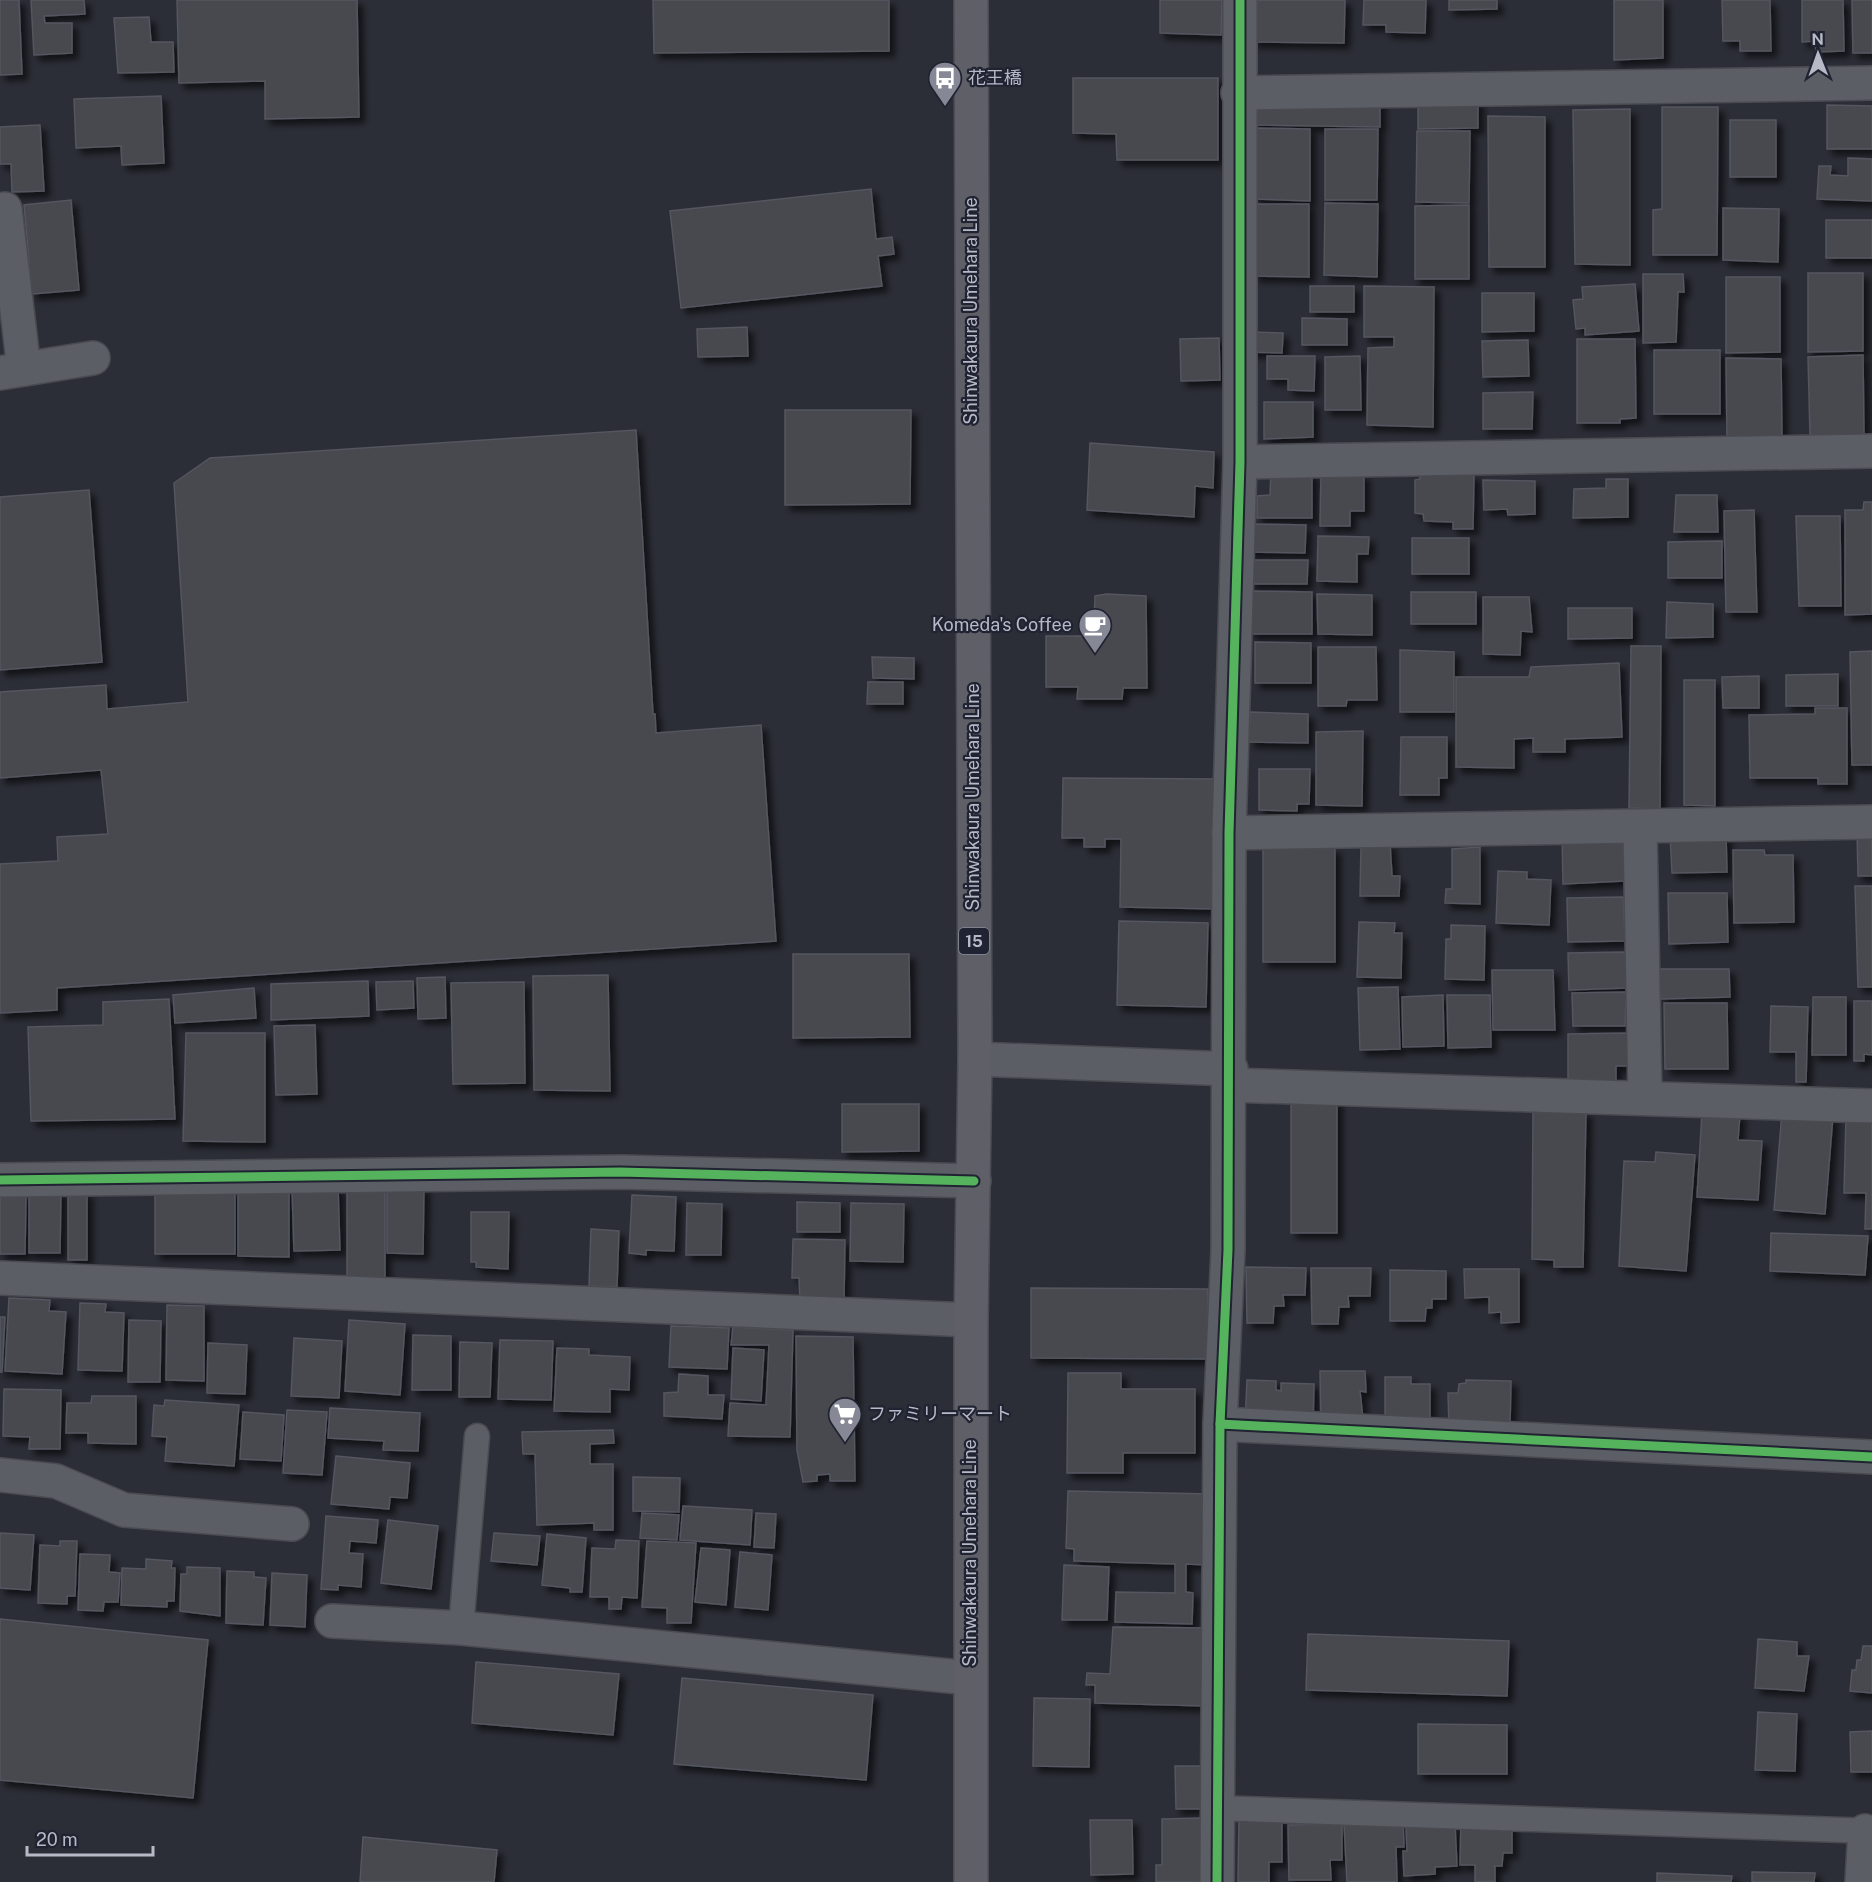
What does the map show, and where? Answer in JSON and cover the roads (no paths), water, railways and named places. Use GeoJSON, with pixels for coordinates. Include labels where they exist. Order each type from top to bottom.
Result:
{"type":"FeatureCollection","features":[{"type":"Feature","properties":{"kind":"main road","name":"Shinwakaura Umehara Line"},"geometry":{"type":"LineString","coordinates":[[971,0],[975,1059],[971,1320],[971,1882]]}},
{"type":"Feature","properties":{"kind":"street"},"geometry":{"type":"LineString","coordinates":[[1217,1882],[1220,1424],[1228,1250],[1230,1077],[1229,833],[1240,462],[1239,0]]}},
{"type":"Feature","properties":{"kind":"street"},"geometry":{"type":"LineString","coordinates":[[1238,93],[1872,83]]}},
{"type":"Feature","properties":{"kind":"street"},"geometry":{"type":"LineString","coordinates":[[5,209],[12,371],[93,358]]}},
{"type":"Feature","properties":{"kind":"street"},"geometry":{"type":"LineString","coordinates":[[1240,462],[1872,451]]}},
{"type":"Feature","properties":{"kind":"street"},"geometry":{"type":"LineString","coordinates":[[1229,833],[1640,828],[1872,822]]}},
{"type":"Feature","properties":{"kind":"street"},"geometry":{"type":"LineString","coordinates":[[1640,828],[1646,1098]]}},
{"type":"Feature","properties":{"kind":"street"},"geometry":{"type":"LineString","coordinates":[[975,1059],[1230,1077],[1646,1098],[1872,1106]]}},
{"type":"Feature","properties":{"kind":"street"},"geometry":{"type":"LineString","coordinates":[[0,1180],[621,1172],[974,1181]]}},
{"type":"Feature","properties":{"kind":"street"},"geometry":{"type":"LineString","coordinates":[[0,1278],[971,1320]]}},
{"type":"Feature","properties":{"kind":"street"},"geometry":{"type":"LineString","coordinates":[[1220,1424],[1872,1458]]}},
{"type":"Feature","properties":{"kind":"street"},"geometry":{"type":"LineString","coordinates":[[0,1475],[56,1481],[124,1510],[292,1524]]}},
{"type":"Feature","properties":{"kind":"street"},"geometry":{"type":"LineString","coordinates":[[332,1621],[461,1628],[970,1678]]}},
{"type":"Feature","properties":{"kind":"street"},"geometry":{"type":"LineString","coordinates":[[1862,1882],[1868,1831]]}},
{"type":"Feature","properties":{"kind":"lane"},"geometry":{"type":"LineString","coordinates":[[461,1628],[477,1436]]}},
{"type":"Feature","properties":{"kind":"lane"},"geometry":{"type":"LineString","coordinates":[[1216,1809],[1868,1831]]}},
{"type":"Feature","properties":{"kind":"place","name":"花王橋"},"geometry":{"type":"Point","coordinates":[945,107]}},
{"type":"Feature","properties":{"kind":"place","name":"Komeda's Coffee"},"geometry":{"type":"Point","coordinates":[1095,654]}},
{"type":"Feature","properties":{"kind":"place","name":"ファミリーマート"},"geometry":{"type":"Point","coordinates":[845,1443]}}]}
